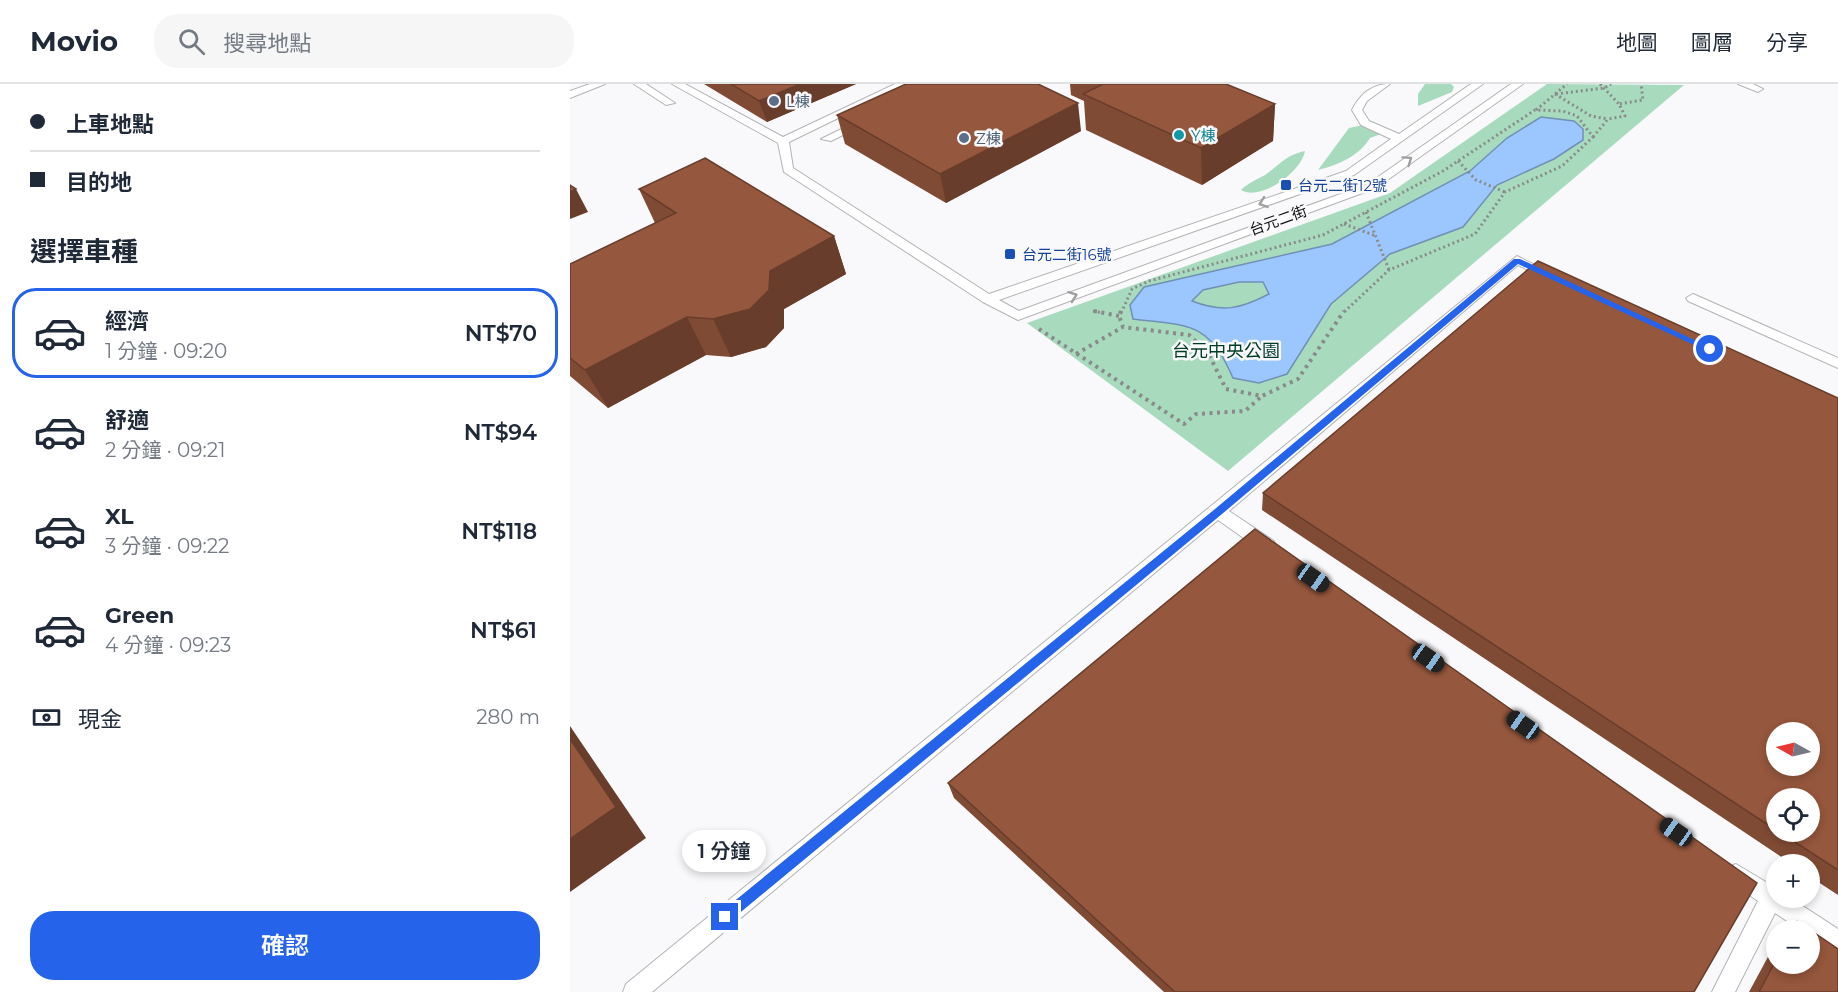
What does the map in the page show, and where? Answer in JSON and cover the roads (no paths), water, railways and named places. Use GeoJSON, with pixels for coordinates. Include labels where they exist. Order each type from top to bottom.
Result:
{"type":"FeatureCollection","features":[{"type":"Feature","properties":{"kind":"lane"},"geometry":{"type":"LineString","coordinates":[[570,95],[600,84]]}},
{"type":"Feature","properties":{"kind":"lane"},"geometry":{"type":"LineString","coordinates":[[639,84],[670,103]]}},
{"type":"Feature","properties":{"kind":"lane"},"geometry":{"type":"LineString","coordinates":[[677,84],[783,141]]}},
{"type":"Feature","properties":{"kind":"lane"},"geometry":{"type":"LineString","coordinates":[[783,141],[903,84]]}},
{"type":"Feature","properties":{"kind":"lane"},"geometry":{"type":"LineString","coordinates":[[1384,84],[1363,99],[1357,110],[1365,123],[1398,138]]}},
{"type":"Feature","properties":{"kind":"lane","name":"台元二街"},"geometry":{"type":"LineString","coordinates":[[988,299],[1347,174],[1478,84]]}},
{"type":"Feature","properties":{"kind":"lane","name":"台元二街"},"geometry":{"type":"LineString","coordinates":[[988,299],[1018,316],[1372,186],[1518,84]]}},
{"type":"Feature","properties":{"kind":"lane"},"geometry":{"type":"LineString","coordinates":[[1743,84],[1758,89]]}},
{"type":"Feature","properties":{"kind":"lane"},"geometry":{"type":"LineString","coordinates":[[827,139],[870,119]]}},
{"type":"Feature","properties":{"kind":"lane"},"geometry":{"type":"LineString","coordinates":[[783,141],[788,170],[988,299]]}},
{"type":"Feature","properties":{"kind":"lane"},"geometry":{"type":"LineString","coordinates":[[634,992],[1218,511],[1517,260],[1560,280]]}},
{"type":"Feature","properties":{"kind":"lane"},"geometry":{"type":"LineString","coordinates":[[1693,298],[1838,363]]}},
{"type":"Feature","properties":{"kind":"lane"},"geometry":{"type":"LineString","coordinates":[[1218,511],[1286,559]]}},
{"type":"Feature","properties":{"kind":"lane"},"geometry":{"type":"LineString","coordinates":[[1723,865],[1766,895]]}},
{"type":"Feature","properties":{"kind":"lane"},"geometry":{"type":"LineString","coordinates":[[1723,992],[1766,908]]}},
{"type":"Feature","properties":{"kind":"lane"},"geometry":{"type":"LineString","coordinates":[[1785,908],[1838,942]]}},
{"type":"Feature","properties":{"kind":"water"},"geometry":{"type":"Polygon","coordinates":[[[1541,117],[1574,121],[1583,129],[1583,140],[1554,159],[1497,185],[1463,227],[1390,254],[1331,304],[1287,374],[1259,383],[1233,378],[1215,346],[1195,330],[1169,323],[1133,319],[1130,305],[1144,287],[1332,244],[1470,171],[1507,138],[1541,117]],[[1239,282],[1203,290],[1192,301],[1222,308],[1240,306],[1269,294],[1263,282],[1239,282]]]}},
{"type":"Feature","properties":{"kind":"place","name":"L棟"},"geometry":{"type":"Point","coordinates":[774,101]}},
{"type":"Feature","properties":{"kind":"place","name":"Y棟"},"geometry":{"type":"Point","coordinates":[1179,135]}},
{"type":"Feature","properties":{"kind":"place","name":"Z棟"},"geometry":{"type":"Point","coordinates":[964,138]}},
{"type":"Feature","properties":{"kind":"place","name":"台元二街12號"},"geometry":{"type":"Point","coordinates":[1286,185]}},
{"type":"Feature","properties":{"kind":"place","name":"台元二街16號"},"geometry":{"type":"Point","coordinates":[1010,254]}},
{"type":"Feature","properties":{"kind":"park label","name":"台元中央公園"},"geometry":{"type":"Point","coordinates":[1226,351]}}]}
